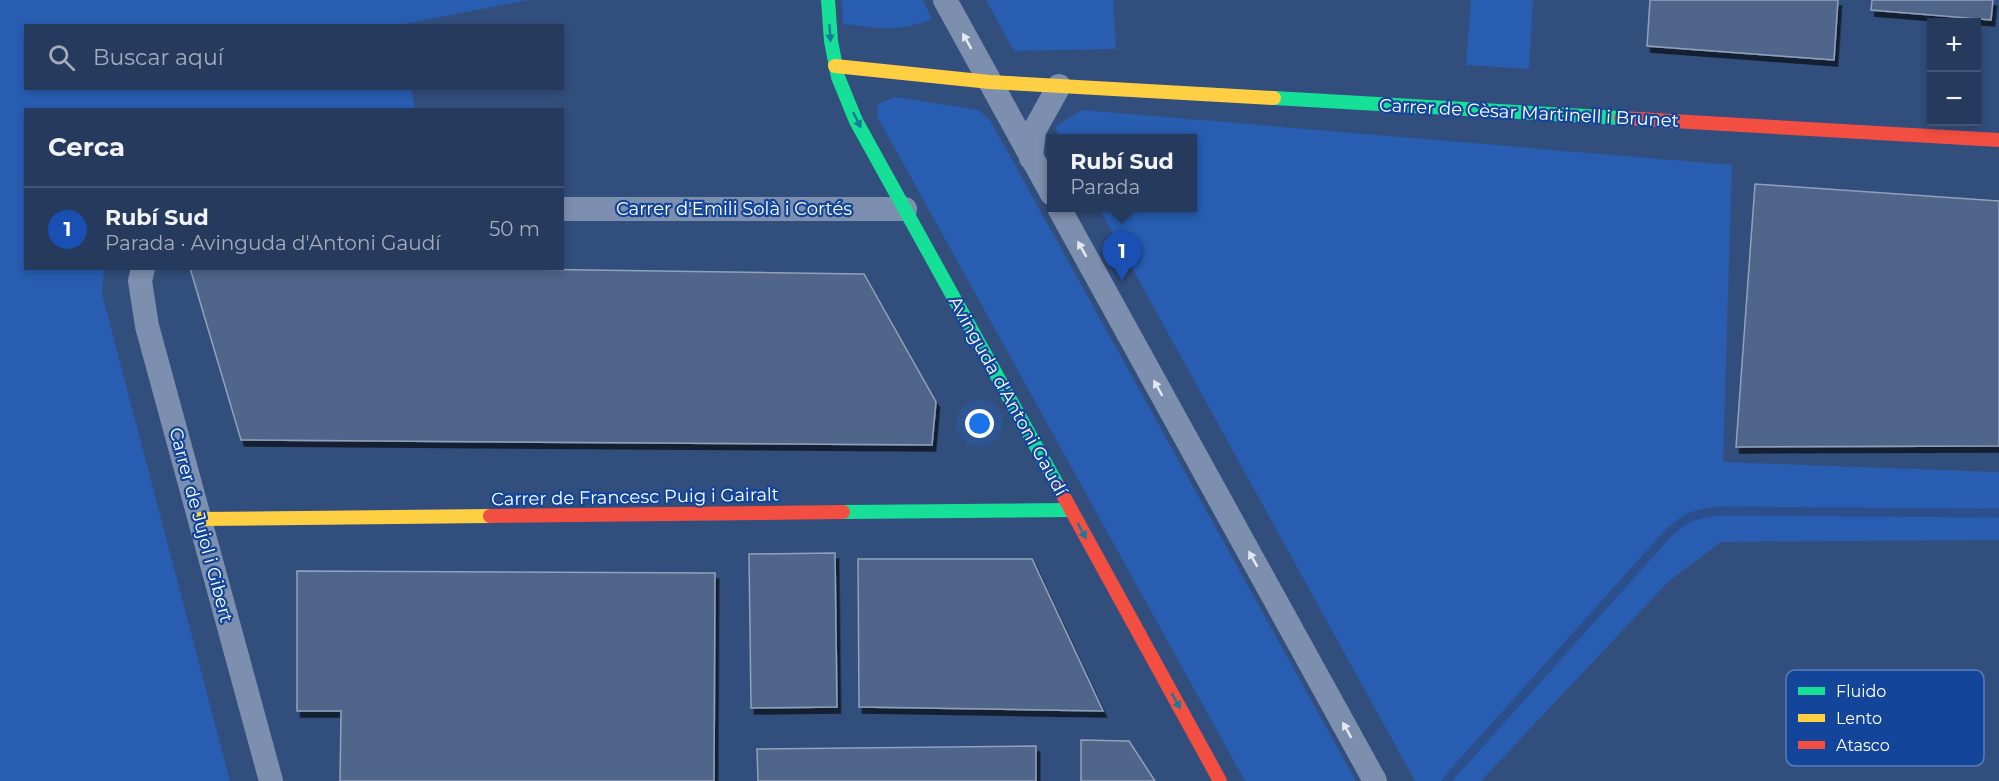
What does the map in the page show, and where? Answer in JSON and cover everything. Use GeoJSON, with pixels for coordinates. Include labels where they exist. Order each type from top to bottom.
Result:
{"type":"FeatureCollection","features":[{"type":"Feature","properties":{"kind":"street","name":"Avinguda d'Antoni Gaudí"},"geometry":{"type":"LineString","coordinates":[[828,0],[835,66],[856,121],[1220,781]]}},
{"type":"Feature","properties":{"kind":"street"},"geometry":{"type":"LineString","coordinates":[[945,0],[1047,185]]}},
{"type":"Feature","properties":{"kind":"street","name":"Carrer de Cèsar Martinell i Brunet"},"geometry":{"type":"LineString","coordinates":[[835,66],[990,82],[1999,140]]}},
{"type":"Feature","properties":{"kind":"street"},"geometry":{"type":"LineString","coordinates":[[1031,158],[1034,131],[1059,86]]}},
{"type":"Feature","properties":{"kind":"street","name":"Carrer d'Emili Solà i Cortés"},"geometry":{"type":"LineString","coordinates":[[564,209],[905,208]]}},
{"type":"Feature","properties":{"kind":"street"},"geometry":{"type":"LineString","coordinates":[[1062,212],[1375,781]]}},
{"type":"Feature","properties":{"kind":"street","name":"Carrer de Jujol i Gibert"},"geometry":{"type":"LineString","coordinates":[[143,270],[140,281],[147,326],[271,781]]}},
{"type":"Feature","properties":{"kind":"street","name":"Carrer de Francesc Puig i Gairalt"},"geometry":{"type":"LineString","coordinates":[[200,519],[1071,510]]}},
{"type":"Feature","properties":{"kind":"shaded area"},"geometry":{"type":"Polygon","coordinates":[[[0,0],[528,0],[404,24],[24,24],[24,90],[411,90],[415,108],[24,108],[24,270],[104,270],[102,294],[230,781],[0,781],[0,0]]]}},
{"type":"Feature","properties":{"kind":"shaded area"},"geometry":{"type":"Polygon","coordinates":[[[842,0],[923,0],[932,19],[898,28],[843,24],[842,0]]]}},
{"type":"Feature","properties":{"kind":"shaded area"},"geometry":{"type":"Polygon","coordinates":[[[986,0],[1113,0],[1116,49],[1014,51],[986,0]]]}},
{"type":"Feature","properties":{"kind":"shaded area"},"geometry":{"type":"Polygon","coordinates":[[[1471,0],[1533,0],[1529,69],[1466,65],[1471,0]]]}},
{"type":"Feature","properties":{"kind":"shaded area"},"geometry":{"type":"Polygon","coordinates":[[[895,97],[979,110],[990,120],[1356,781],[1245,781],[877,116],[878,104],[895,97]]]}},
{"type":"Feature","properties":{"kind":"shaded area"},"geometry":{"type":"Polygon","coordinates":[[[1082,110],[1732,165],[1723,462],[1999,472],[1999,540],[1721,542],[1669,581],[1481,781],[1415,781],[1101,212],[1197,212],[1197,134],[1059,134],[1055,127],[1082,110]]]}},
{"type":"Feature","properties":{"kind":"building"},"geometry":{"type":"Polygon","coordinates":[[[1650,0],[1838,0],[1834,60],[1647,46],[1650,0]]]}},
{"type":"Feature","properties":{"kind":"building"},"geometry":{"type":"Polygon","coordinates":[[[1872,0],[1993,0],[1991,20],[1871,10],[1872,0]]]}},
{"type":"Feature","properties":{"kind":"building"},"geometry":{"type":"Polygon","coordinates":[[[1755,184],[1999,201],[1999,446],[1736,447],[1755,184]]]}},
{"type":"Feature","properties":{"kind":"building"},"geometry":{"type":"Polygon","coordinates":[[[191,270],[564,270],[864,274],[936,402],[932,445],[241,440],[191,270]]]}},
{"type":"Feature","properties":{"kind":"building"},"geometry":{"type":"Polygon","coordinates":[[[835,553],[837,707],[751,708],[749,554],[835,553]]]}},
{"type":"Feature","properties":{"kind":"building"},"geometry":{"type":"Polygon","coordinates":[[[858,559],[1032,559],[1103,711],[859,707],[858,559]]]}},
{"type":"Feature","properties":{"kind":"building"},"geometry":{"type":"Polygon","coordinates":[[[297,571],[715,573],[714,781],[340,781],[341,711],[297,711],[297,571]]]}},
{"type":"Feature","properties":{"kind":"building"},"geometry":{"type":"Polygon","coordinates":[[[1081,740],[1129,741],[1155,781],[1081,781],[1081,740]]]}},
{"type":"Feature","properties":{"kind":"building"},"geometry":{"type":"Polygon","coordinates":[[[1036,746],[1036,781],[758,781],[757,749],[1036,746]]]}},
{"type":"Feature","properties":{"kind":"waterway"},"geometry":{"type":"LineString","coordinates":[[1446,781],[1663,539],[1690,517],[1723,511],[1999,513]]}},
{"type":"Feature","properties":{"kind":"traffic: fast"},"geometry":{"type":"LineString","coordinates":[[828,0],[831,41],[838,77],[856,121],[1058,486]]}},
{"type":"Feature","properties":{"kind":"traffic: fast"},"geometry":{"type":"LineString","coordinates":[[1274,98],[1621,118]]}},
{"type":"Feature","properties":{"kind":"traffic: fast"},"geometry":{"type":"LineString","coordinates":[[843,512],[1071,510]]}},
{"type":"Feature","properties":{"kind":"traffic: slow"},"geometry":{"type":"LineString","coordinates":[[835,66],[990,82],[1274,98]]}},
{"type":"Feature","properties":{"kind":"traffic: slow"},"geometry":{"type":"LineString","coordinates":[[200,519],[490,516]]}},
{"type":"Feature","properties":{"kind":"traffic: jam"},"geometry":{"type":"LineString","coordinates":[[1621,118],[1999,140]]}},
{"type":"Feature","properties":{"kind":"traffic: jam"},"geometry":{"type":"LineString","coordinates":[[1058,486],[1220,781]]}},
{"type":"Feature","properties":{"kind":"traffic: jam"},"geometry":{"type":"LineString","coordinates":[[490,516],[843,512]]}},
{"type":"Feature","properties":{"kind":"place","name":"Rubí Sud"},"geometry":{"type":"Point","coordinates":[1122,281]}}]}
